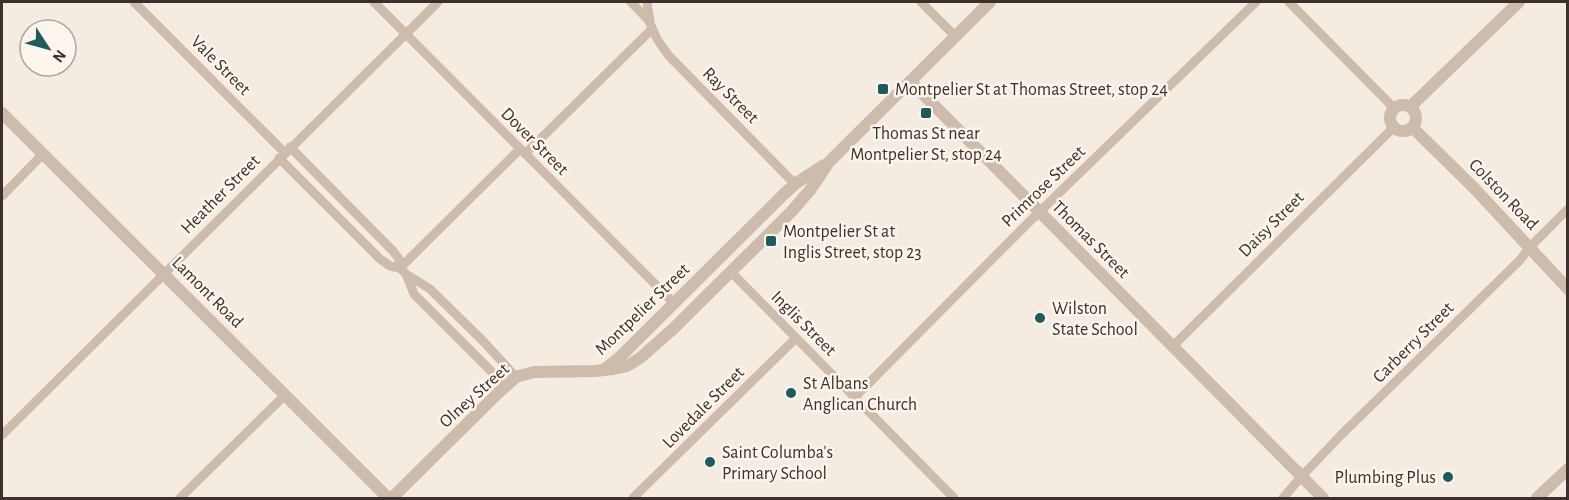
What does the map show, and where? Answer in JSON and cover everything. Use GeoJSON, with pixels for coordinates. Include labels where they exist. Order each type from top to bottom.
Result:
{"type":"FeatureCollection","features":[{"type":"Feature","properties":{"kind":"street","name":"Vale Street"},"geometry":{"type":"LineString","coordinates":[[134,2],[284,152],[393,251],[399,259],[414,294],[506,386]]}},
{"type":"Feature","properties":{"kind":"street","name":"Dover Street"},"geometry":{"type":"LineString","coordinates":[[374,2],[674,303]]}},
{"type":"Feature","properties":{"kind":"street","name":"Heather Street"},"geometry":{"type":"LineString","coordinates":[[2,435],[284,152],[438,2]]}},
{"type":"Feature","properties":{"kind":"street","name":"Ray Street"},"geometry":{"type":"LineString","coordinates":[[631,2],[652,26],[669,56],[795,184]]}},
{"type":"Feature","properties":{"kind":"street","name":"Ray Street"},"geometry":{"type":"LineString","coordinates":[[647,2],[652,26]]}},
{"type":"Feature","properties":{"kind":"street"},"geometry":{"type":"LineString","coordinates":[[921,2],[955,36]]}},
{"type":"Feature","properties":{"kind":"street","name":"Montpelier Street"},"geometry":{"type":"LineString","coordinates":[[604,370],[627,366],[646,353],[731,272],[795,208],[829,162],[990,2]]}},
{"type":"Feature","properties":{"kind":"street","name":"Primrose Street"},"geometry":{"type":"LineString","coordinates":[[855,397],[1256,2]]}},
{"type":"Feature","properties":{"kind":"street"},"geometry":{"type":"LineString","coordinates":[[1289,2],[1394,108]]}},
{"type":"Feature","properties":{"kind":"street"},"geometry":{"type":"LineString","coordinates":[[1410,107],[1519,2]]}},
{"type":"Feature","properties":{"kind":"street"},"geometry":{"type":"LineString","coordinates":[[403,271],[652,26]]}},
{"type":"Feature","properties":{"kind":"street","name":"Thomas Street"},"geometry":{"type":"LineString","coordinates":[[910,81],[1323,498]]}},
{"type":"Feature","properties":{"kind":"street"},"geometry":{"type":"LineString","coordinates":[[1404,105],[1413,110],[1416,118],[1412,127],[1403,130],[1394,127],[1390,118],[1394,108],[1404,105]]}},
{"type":"Feature","properties":{"kind":"street","name":"Lamont Road"},"geometry":{"type":"LineString","coordinates":[[2,113],[390,498]]}},
{"type":"Feature","properties":{"kind":"street","name":"Daisy Street"},"geometry":{"type":"LineString","coordinates":[[1172,347],[1394,127]]}},
{"type":"Feature","properties":{"kind":"street","name":"Colston Road"},"geometry":{"type":"LineString","coordinates":[[1412,127],[1568,289]]}},
{"type":"Feature","properties":{"kind":"street","name":"Vale Street"},"geometry":{"type":"LineString","coordinates":[[284,152],[371,252],[430,289],[516,377]]}},
{"type":"Feature","properties":{"kind":"street"},"geometry":{"type":"LineString","coordinates":[[2,196],[42,155]]}},
{"type":"Feature","properties":{"kind":"street","name":"Montpelier Street"},"geometry":{"type":"LineString","coordinates":[[604,370],[620,357],[795,184],[829,162]]}},
{"type":"Feature","properties":{"kind":"street","name":"Carberry Street"},"geometry":{"type":"LineString","coordinates":[[1283,498],[1301,477],[1520,260],[1568,209]]}},
{"type":"Feature","properties":{"kind":"street","name":"Inglis Street"},"geometry":{"type":"LineString","coordinates":[[731,272],[954,498]]}},
{"type":"Feature","properties":{"kind":"street","name":"Lovedale Street"},"geometry":{"type":"LineString","coordinates":[[633,498],[796,338]]}},
{"type":"Feature","properties":{"kind":"street","name":"Olney Street"},"geometry":{"type":"LineString","coordinates":[[390,498],[516,377],[534,372],[604,370]]}},
{"type":"Feature","properties":{"kind":"street"},"geometry":{"type":"LineString","coordinates":[[180,498],[285,395]]}},
{"type":"Feature","properties":{"kind":"street"},"geometry":{"type":"LineString","coordinates":[[1538,498],[1568,469]]}},
{"type":"Feature","properties":{"kind":"place","name":"Montpelier St at Thomas Street, stop 24"},"geometry":{"type":"Point","coordinates":[883,89]}},
{"type":"Feature","properties":{"kind":"place","name":"Thomas St near Montpelier St, stop 24"},"geometry":{"type":"Point","coordinates":[926,113]}},
{"type":"Feature","properties":{"kind":"place","name":"Montpelier St at Inglis Street, stop 23"},"geometry":{"type":"Point","coordinates":[771,241]}},
{"type":"Feature","properties":{"kind":"place","name":"Wilston State School"},"geometry":{"type":"Point","coordinates":[1040,318]}},
{"type":"Feature","properties":{"kind":"place","name":"St Albans Anglican Church"},"geometry":{"type":"Point","coordinates":[791,393]}},
{"type":"Feature","properties":{"kind":"place","name":"Saint Columba's Primary School"},"geometry":{"type":"Point","coordinates":[710,462]}},
{"type":"Feature","properties":{"kind":"place","name":"Plumbing Plus"},"geometry":{"type":"Point","coordinates":[1448,477]}}]}
